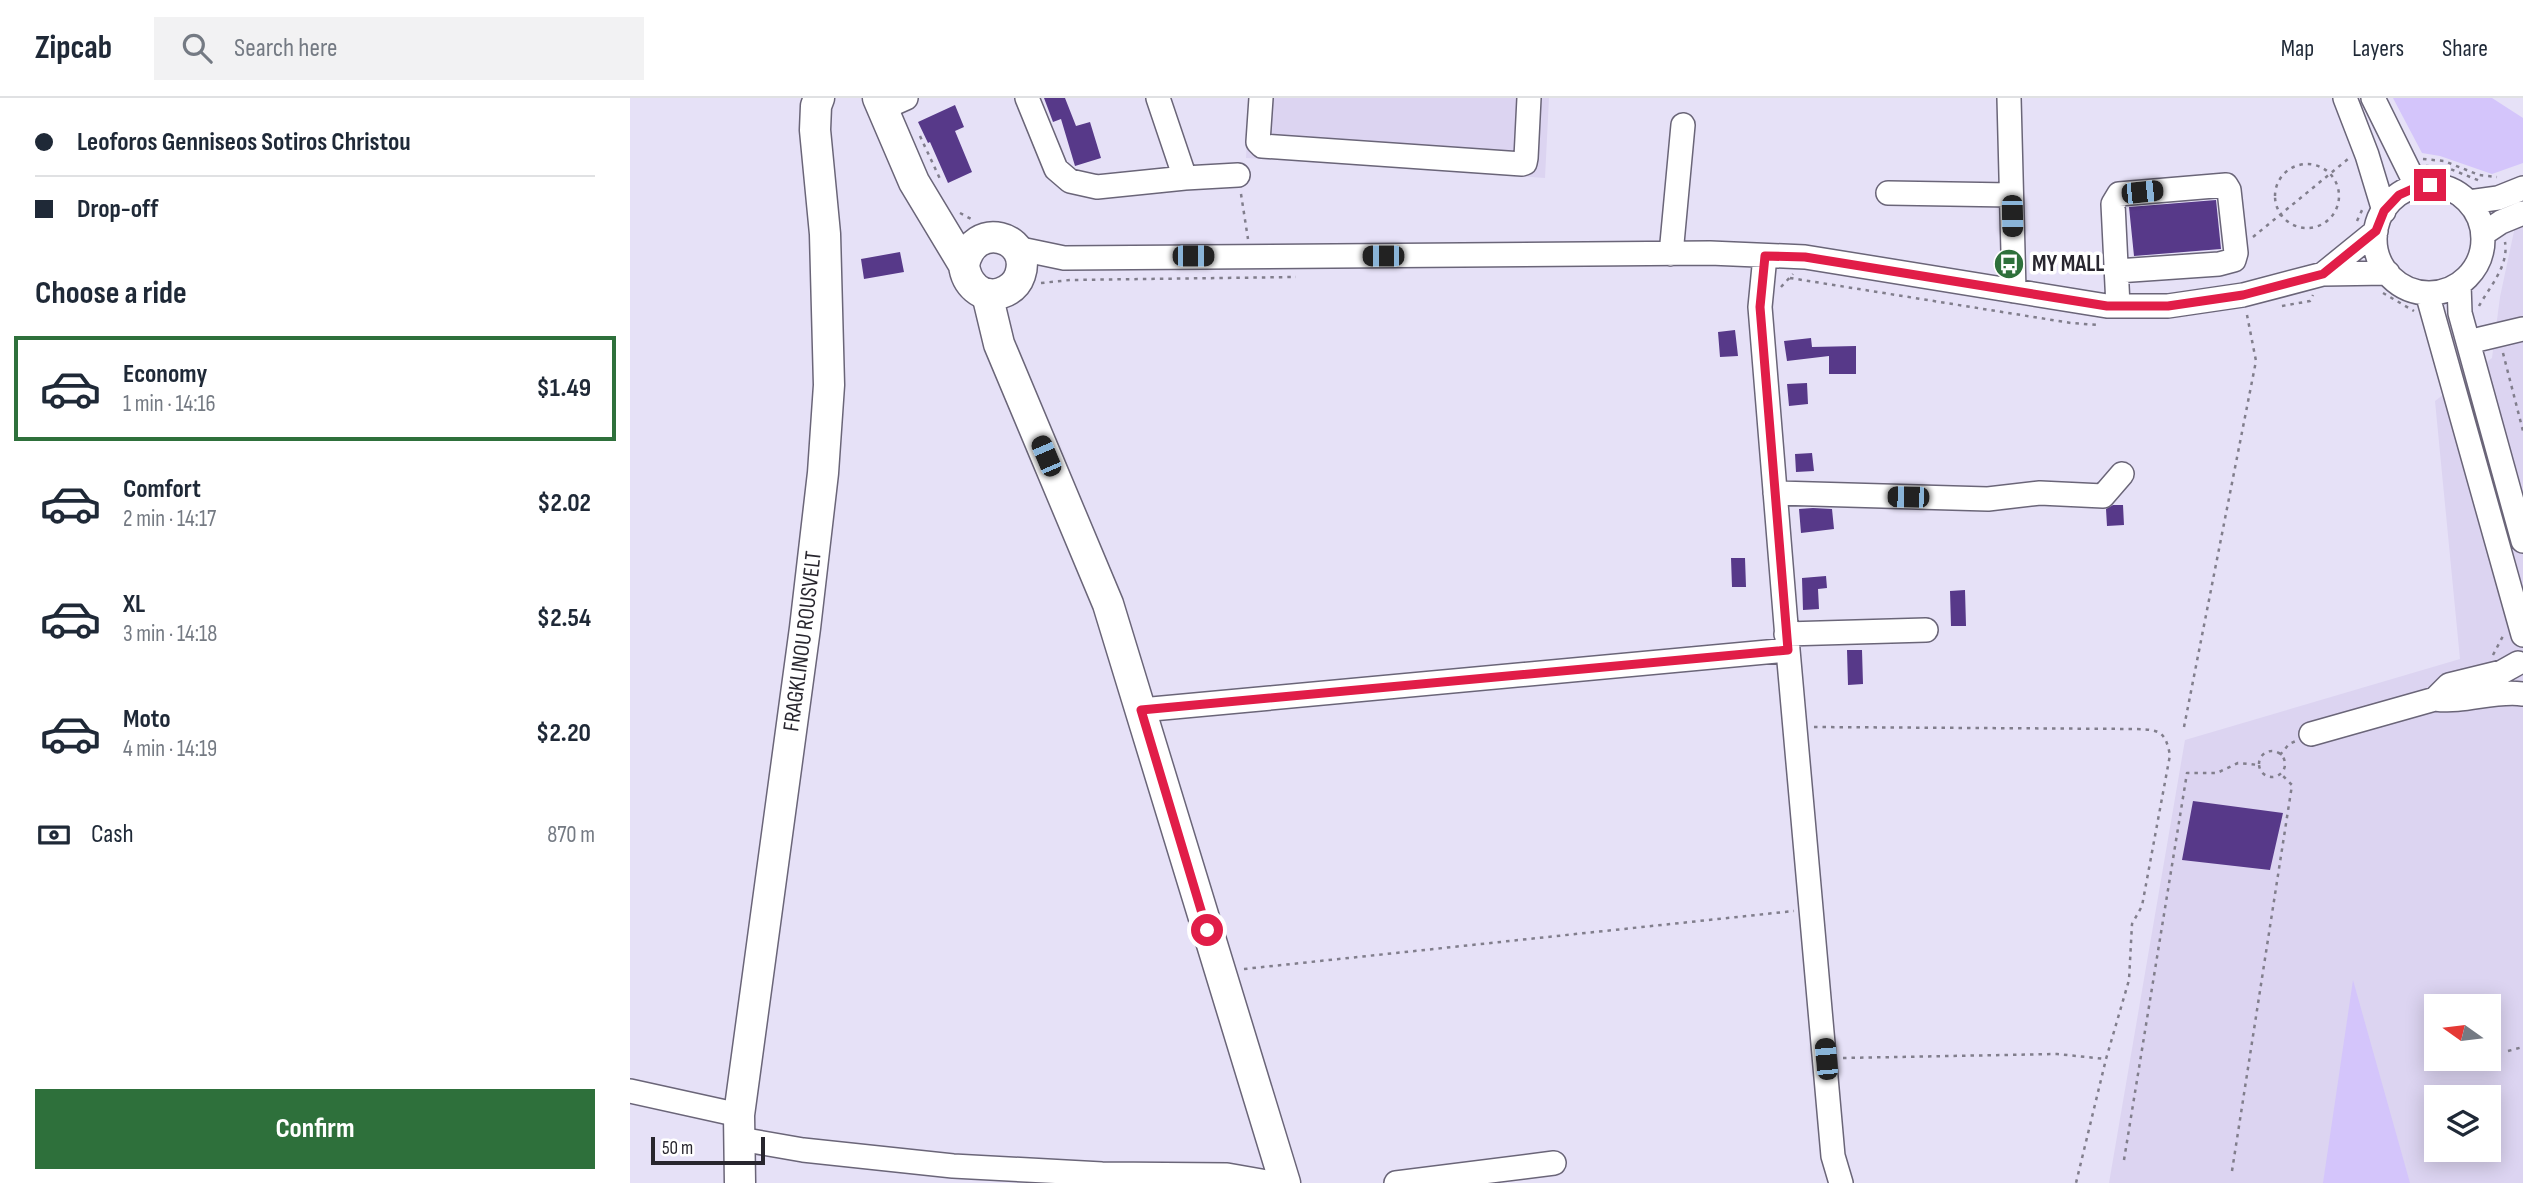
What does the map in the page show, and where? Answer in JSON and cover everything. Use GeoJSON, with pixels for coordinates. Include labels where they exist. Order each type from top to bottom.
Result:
{"type":"FeatureCollection","features":[{"type":"Feature","properties":{"kind":"main road","name":"FRAGKLINOU ROUSVELT"},"geometry":{"type":"LineString","coordinates":[[740,1183],[740,1127],[824,461],[829,385],[825,234],[815,130],[819,98]]}},
{"type":"Feature","properties":{"kind":"main road"},"geometry":{"type":"LineString","coordinates":[[889,100],[944,209],[962,229],[1003,238],[1013,279],[996,333],[1108,604],[1284,1183]]}},
{"type":"Feature","properties":{"kind":"main road"},"geometry":{"type":"LineString","coordinates":[[889,100],[914,182],[964,265],[968,280],[980,292],[1013,279]]}},
{"type":"Feature","properties":{"kind":"main road"},"geometry":{"type":"LineString","coordinates":[[964,265],[979,231]]}},
{"type":"Feature","properties":{"kind":"street"},"geometry":{"type":"LineString","coordinates":[[1027,98],[1056,169],[1070,181],[1097,187],[1238,175]]}},
{"type":"Feature","properties":{"kind":"street"},"geometry":{"type":"LineString","coordinates":[[1158,98],[1185,178]]}},
{"type":"Feature","properties":{"kind":"street"},"geometry":{"type":"LineString","coordinates":[[1261,98],[1258,142],[1262,146],[1522,164],[1526,158],[1530,98]]}},
{"type":"Feature","properties":{"kind":"street"},"geometry":{"type":"LineString","coordinates":[[2009,98],[2014,291]]}},
{"type":"Feature","properties":{"kind":"street"},"geometry":{"type":"LineString","coordinates":[[2345,98],[2367,155],[2370,217],[2382,281]]}},
{"type":"Feature","properties":{"kind":"street"},"geometry":{"type":"LineString","coordinates":[[2373,98],[2418,176],[2451,189],[2469,202],[2481,222],[2492,228]]}},
{"type":"Feature","properties":{"kind":"street"},"geometry":{"type":"LineString","coordinates":[[1671,254],[1683,125]]}},
{"type":"Feature","properties":{"kind":"street"},"geometry":{"type":"LineString","coordinates":[[2323,274],[2370,217],[2399,195],[2418,176]]}},
{"type":"Feature","properties":{"kind":"street"},"geometry":{"type":"LineString","coordinates":[[2469,202],[2498,198],[2515,182]]}},
{"type":"Feature","properties":{"kind":"street"},"geometry":{"type":"LineString","coordinates":[[2117,271],[2234,261],[2236,253],[2229,190],[2226,185],[2119,194],[2113,204],[2118,306]]}},
{"type":"Feature","properties":{"kind":"street"},"geometry":{"type":"LineString","coordinates":[[1888,193],[2011,195]]}},
{"type":"Feature","properties":{"kind":"street"},"geometry":{"type":"LineString","coordinates":[[1013,279],[1063,258],[1671,254],[1765,256],[1805,257],[2118,306],[2168,306],[2243,295],[2323,274],[2382,281],[2427,293],[2449,289],[2459,284],[2475,267],[2492,228],[2523,213]]}},
{"type":"Feature","properties":{"kind":"street"},"geometry":{"type":"LineString","coordinates":[[1765,256],[1760,307],[1787,642],[1833,1156],[1841,1183]]}},
{"type":"Feature","properties":{"kind":"street"},"geometry":{"type":"LineString","coordinates":[[2459,284],[2460,313],[2523,541]]}},
{"type":"Feature","properties":{"kind":"street"},"geometry":{"type":"LineString","coordinates":[[2427,293],[2513,634]]}},
{"type":"Feature","properties":{"kind":"street"},"geometry":{"type":"LineString","coordinates":[[2468,342],[2523,329]]}},
{"type":"Feature","properties":{"kind":"street"},"geometry":{"type":"LineString","coordinates":[[1775,494],[1988,499],[2040,492],[2103,496],[2122,474]]}},
{"type":"Feature","properties":{"kind":"street"},"geometry":{"type":"LineString","coordinates":[[1141,710],[1787,642],[1926,630]]}},
{"type":"Feature","properties":{"kind":"street"},"geometry":{"type":"LineString","coordinates":[[2311,734],[2435,699],[2454,702],[2507,692],[2523,693],[2518,680],[2521,658]]}},
{"type":"Feature","properties":{"kind":"street"},"geometry":{"type":"LineString","coordinates":[[2435,699],[2448,685],[2501,672],[2521,658]]}},
{"type":"Feature","properties":{"kind":"street"},"geometry":{"type":"LineString","coordinates":[[630,1091],[803,1150],[953,1166],[1102,1174],[1227,1175],[1272,1183]]}},
{"type":"Feature","properties":{"kind":"street"},"geometry":{"type":"LineString","coordinates":[[1396,1183],[1554,1163]]}},
{"type":"Feature","properties":{"kind":"path"},"geometry":{"type":"LineString","coordinates":[[919,133],[945,190]]}},
{"type":"Feature","properties":{"kind":"path"},"geometry":{"type":"LineString","coordinates":[[2244,244],[2356,152]]}},
{"type":"Feature","properties":{"kind":"path"},"geometry":{"type":"LineString","coordinates":[[2419,160],[2444,161],[2489,178],[2515,182]]}},
{"type":"Feature","properties":{"kind":"path"},"geometry":{"type":"LineString","coordinates":[[2310,164],[2329,173],[2339,191],[2336,211],[2321,225],[2301,227],[2291,224],[2281,214],[2276,197],[2277,186],[2282,177],[2290,169],[2310,164]]}},
{"type":"Feature","properties":{"kind":"path"},"geometry":{"type":"LineString","coordinates":[[2418,176],[2448,168],[2484,183]]}},
{"type":"Feature","properties":{"kind":"path"},"geometry":{"type":"LineString","coordinates":[[1238,175],[1249,246]]}},
{"type":"Feature","properties":{"kind":"path"},"geometry":{"type":"LineString","coordinates":[[955,210],[979,231]]}},
{"type":"Feature","properties":{"kind":"path"},"geometry":{"type":"LineString","coordinates":[[2460,313],[2478,307],[2498,274],[2506,249],[2492,228]]}},
{"type":"Feature","properties":{"kind":"path"},"geometry":{"type":"LineString","coordinates":[[1013,279],[1044,282],[1307,276]]}},
{"type":"Feature","properties":{"kind":"path"},"geometry":{"type":"LineString","coordinates":[[1777,293],[1790,278]]}},
{"type":"Feature","properties":{"kind":"path"},"geometry":{"type":"LineString","coordinates":[[2382,281],[2420,316]]}},
{"type":"Feature","properties":{"kind":"path"},"geometry":{"type":"LineString","coordinates":[[2183,727],[2256,361],[2246,308]]}},
{"type":"Feature","properties":{"kind":"path"},"geometry":{"type":"LineString","coordinates":[[2506,345],[2503,351],[2523,432]]}},
{"type":"Feature","properties":{"kind":"path"},"geometry":{"type":"LineString","coordinates":[[2491,656],[2513,634]]}},
{"type":"Feature","properties":{"kind":"path"},"geometry":{"type":"LineString","coordinates":[[1796,726],[2137,729],[2157,730],[2167,739],[2170,755],[2142,906],[2132,924],[2129,980],[2106,1059],[2076,1183]]}},
{"type":"Feature","properties":{"kind":"path"},"geometry":{"type":"LineString","coordinates":[[2277,752],[2285,762],[2281,774],[2269,777],[2262,773],[2259,765],[2264,754],[2277,752]]}},
{"type":"Feature","properties":{"kind":"path"},"geometry":{"type":"LineString","coordinates":[[2124,1160],[2186,773],[2217,773],[2238,763],[2259,765]]}},
{"type":"Feature","properties":{"kind":"path"},"geometry":{"type":"LineString","coordinates":[[2232,1171],[2292,785],[2281,774]]}},
{"type":"Feature","properties":{"kind":"path"},"geometry":{"type":"LineString","coordinates":[[1220,972],[1812,909]]}},
{"type":"Feature","properties":{"kind":"path"},"geometry":{"type":"LineString","coordinates":[[2508,1051],[2523,1047]]}},
{"type":"Feature","properties":{"kind":"path"},"geometry":{"type":"LineString","coordinates":[[1826,1059],[2057,1054],[2106,1059]]}},
{"type":"Feature","properties":{"kind":"shaded area"},"geometry":{"type":"Polygon","coordinates":[[[1249,98],[1549,98],[1545,178],[1246,158],[1249,98]]]}},
{"type":"Feature","properties":{"kind":"shaded area"},"geometry":{"type":"Polygon","coordinates":[[[2393,98],[2492,98],[2523,118],[2523,163],[2492,174],[2440,156],[2422,153],[2393,98]]]}},
{"type":"Feature","properties":{"kind":"shaded area"},"geometry":{"type":"Polygon","coordinates":[[[2523,189],[2523,1183],[2109,1183],[2185,740],[2460,659],[2435,401],[2492,358],[2500,297],[2523,189]]]}},
{"type":"Feature","properties":{"kind":"shaded area"},"geometry":{"type":"Polygon","coordinates":[[[2353,980],[2410,1183],[2323,1183],[2353,980]]]}},
{"type":"Feature","properties":{"kind":"building"},"geometry":{"type":"Polygon","coordinates":[[[1044,98],[1065,98],[1076,126],[1090,122],[1101,158],[1075,166],[1061,119],[1053,122],[1044,98]]]}},
{"type":"Feature","properties":{"kind":"building"},"geometry":{"type":"Polygon","coordinates":[[[955,105],[964,127],[955,131],[972,172],[948,183],[918,122],[955,105]]]}},
{"type":"Feature","properties":{"kind":"building"},"geometry":{"type":"Polygon","coordinates":[[[2216,200],[2221,249],[2134,256],[2129,207],[2216,200]]]}},
{"type":"Feature","properties":{"kind":"building"},"geometry":{"type":"Polygon","coordinates":[[[900,252],[904,272],[864,279],[861,259],[900,252]]]}},
{"type":"Feature","properties":{"kind":"building"},"geometry":{"type":"Polygon","coordinates":[[[1735,330],[1738,356],[1720,357],[1718,332],[1735,330]]]}},
{"type":"Feature","properties":{"kind":"building"},"geometry":{"type":"Polygon","coordinates":[[[1811,338],[1812,347],[1856,346],[1856,374],[1829,374],[1829,356],[1787,361],[1784,341],[1811,338]]]}},
{"type":"Feature","properties":{"kind":"building"},"geometry":{"type":"Polygon","coordinates":[[[1807,383],[1808,404],[1789,406],[1787,384],[1807,383]]]}},
{"type":"Feature","properties":{"kind":"building"},"geometry":{"type":"Polygon","coordinates":[[[1812,453],[1814,471],[1796,472],[1795,454],[1812,453]]]}},
{"type":"Feature","properties":{"kind":"building"},"geometry":{"type":"Polygon","coordinates":[[[2113,505],[2123,505],[2124,525],[2107,526],[2106,509],[2113,505]]]}},
{"type":"Feature","properties":{"kind":"building"},"geometry":{"type":"Polygon","coordinates":[[[1799,509],[1832,509],[1834,529],[1801,533],[1799,509]]]}},
{"type":"Feature","properties":{"kind":"building"},"geometry":{"type":"Polygon","coordinates":[[[1731,558],[1745,558],[1746,587],[1732,587],[1731,558]]]}},
{"type":"Feature","properties":{"kind":"building"},"geometry":{"type":"Polygon","coordinates":[[[1826,576],[1827,588],[1818,589],[1819,609],[1803,610],[1802,578],[1826,576]]]}},
{"type":"Feature","properties":{"kind":"building"},"geometry":{"type":"Polygon","coordinates":[[[1965,590],[1966,626],[1951,626],[1950,591],[1965,590]]]}},
{"type":"Feature","properties":{"kind":"building"},"geometry":{"type":"Polygon","coordinates":[[[1847,650],[1862,650],[1863,684],[1848,685],[1847,650]]]}},
{"type":"Feature","properties":{"kind":"building"},"geometry":{"type":"Polygon","coordinates":[[[2193,801],[2283,813],[2270,870],[2182,860],[2193,801]]]}},
{"type":"Feature","properties":{"kind":"place","name":"MY MALL"},"geometry":{"type":"Point","coordinates":[2009,264]}},
{"type":"Feature","properties":{"kind":"route"},"geometry":{"type":"LineString","coordinates":[[1207,930],[1141,710],[1788,650],[1760,307],[1765,256],[1805,257],[2107,306],[2168,306],[2243,295],[2323,274],[2376,231],[2390,202],[2408,189],[2430,185]]}}]}
